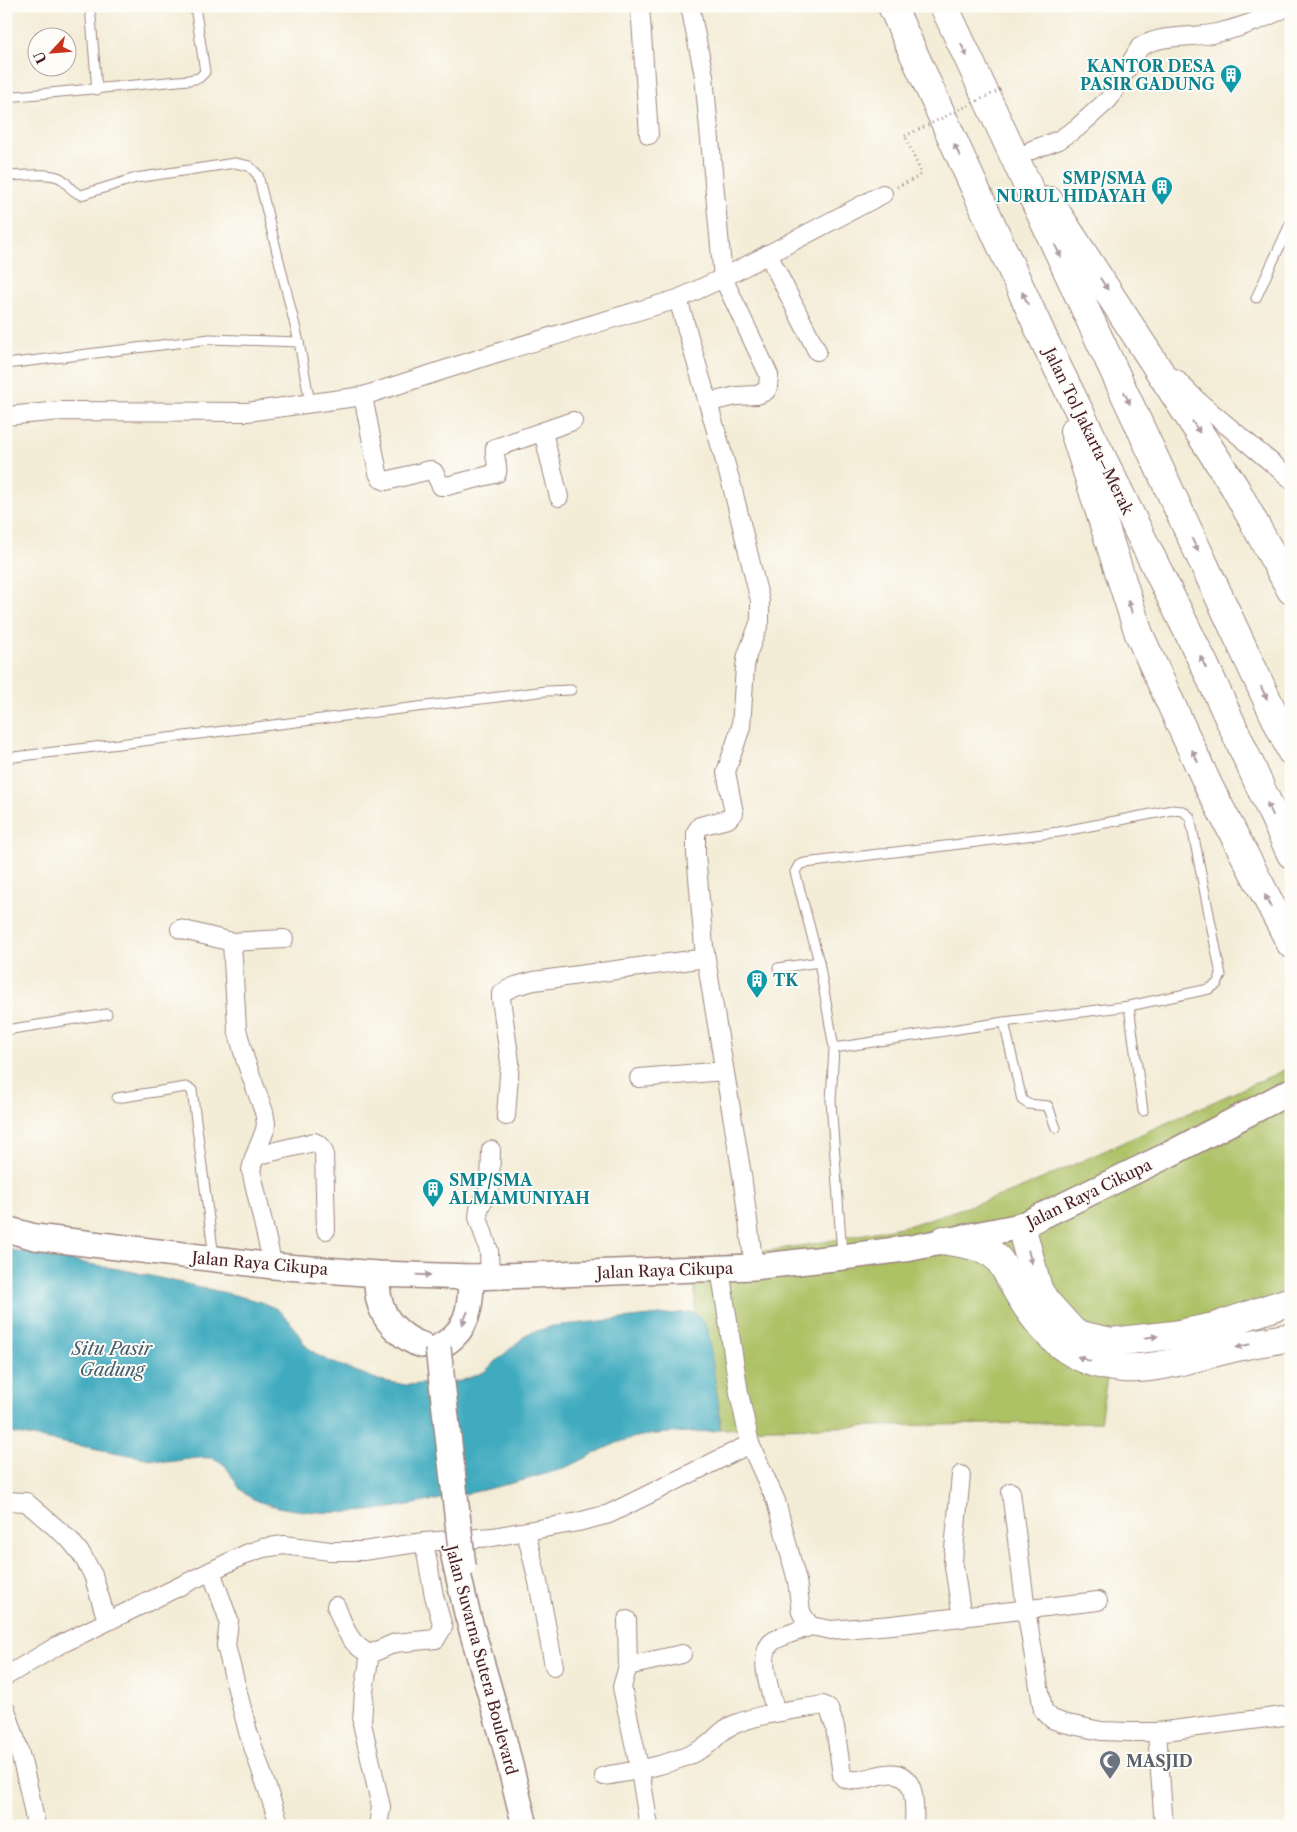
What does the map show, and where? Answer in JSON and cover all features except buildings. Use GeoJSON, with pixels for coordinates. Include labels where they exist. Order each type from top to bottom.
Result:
{"type":"FeatureCollection","features":[{"type":"Feature","properties":{"kind":"highway","name":"Jalan Tol Jakarta–Merak"},"geometry":{"type":"LineString","coordinates":[[892,6],[1045,342],[1205,666],[1291,854]]}},
{"type":"Feature","properties":{"kind":"highway"},"geometry":{"type":"LineString","coordinates":[[944,6],[1024,154],[1058,212],[1234,486],[1291,590]]}},
{"type":"Feature","properties":{"kind":"highway"},"geometry":{"type":"LineString","coordinates":[[1024,154],[1291,751]]}},
{"type":"Feature","properties":{"kind":"highway"},"geometry":{"type":"LineString","coordinates":[[1045,342],[1139,634],[1209,787],[1291,944]]}},
{"type":"Feature","properties":{"kind":"highway"},"geometry":{"type":"LineString","coordinates":[[1021,1226],[1038,1289],[1046,1302],[1075,1334],[1111,1342],[1174,1335],[1214,1328],[1291,1301]]}},
{"type":"Feature","properties":{"kind":"highway"},"geometry":{"type":"LineString","coordinates":[[944,1240],[981,1248],[997,1258],[1032,1315],[1050,1337],[1073,1355],[1096,1364],[1123,1368],[1150,1367],[1246,1345],[1291,1337]]}},
{"type":"Feature","properties":{"kind":"main road","name":"Jalan Raya Cikupa"},"geometry":{"type":"LineString","coordinates":[[6,1229],[35,1237],[214,1260],[377,1274],[480,1277],[754,1267],[911,1248],[1021,1226],[1170,1154],[1287,1093]]}},
{"type":"Feature","properties":{"kind":"main road"},"geometry":{"type":"LineString","coordinates":[[377,1274],[377,1292],[382,1310],[394,1327],[412,1341],[430,1346],[455,1336],[463,1324],[471,1295],[480,1277]]}},
{"type":"Feature","properties":{"kind":"main road"},"geometry":{"type":"LineString","coordinates":[[430,1346],[457,1557],[525,1771],[540,1826]]}},
{"type":"Feature","properties":{"kind":"main road","name":"Jalan Suvarna Sutera Boulevard"},"geometry":{"type":"LineString","coordinates":[[457,1557],[467,1613],[504,1741],[525,1826]]}},
{"type":"Feature","properties":{"kind":"street"},"geometry":{"type":"LineString","coordinates":[[640,6],[648,135]]}},
{"type":"Feature","properties":{"kind":"street"},"geometry":{"type":"LineString","coordinates":[[690,6],[704,76],[723,278],[768,375],[766,391],[757,395],[737,396],[709,402]]}},
{"type":"Feature","properties":{"kind":"street"},"geometry":{"type":"LineString","coordinates":[[1024,154],[1059,140],[1077,128],[1109,99],[1140,47],[1148,42],[1158,38],[1212,34],[1259,22],[1289,6]]}},
{"type":"Feature","properties":{"kind":"street"},"geometry":{"type":"LineString","coordinates":[[6,416],[61,411],[247,412],[363,396],[503,351],[678,299],[723,278],[883,194]]}},
{"type":"Feature","properties":{"kind":"street"},"geometry":{"type":"LineString","coordinates":[[768,254],[817,350]]}},
{"type":"Feature","properties":{"kind":"street"},"geometry":{"type":"LineString","coordinates":[[678,299],[732,486],[761,612],[760,621],[747,655],[741,727],[726,772],[734,813],[728,819],[700,826],[696,832],[696,854],[706,958],[742,1175],[754,1267]]}},
{"type":"Feature","properties":{"kind":"street"},"geometry":{"type":"LineString","coordinates":[[1150,357],[1166,369],[1199,402],[1291,478]]}},
{"type":"Feature","properties":{"kind":"street"},"geometry":{"type":"LineString","coordinates":[[363,396],[378,473],[381,479],[386,481],[430,470],[434,472],[441,486],[447,486],[494,474],[498,470],[495,448],[572,421]]}},
{"type":"Feature","properties":{"kind":"street"},"geometry":{"type":"LineString","coordinates":[[543,432],[559,497]]}},
{"type":"Feature","properties":{"kind":"street"},"geometry":{"type":"LineString","coordinates":[[180,929],[232,942],[284,939]]}},
{"type":"Feature","properties":{"kind":"street"},"geometry":{"type":"LineString","coordinates":[[232,942],[237,1029],[266,1123],[251,1170],[273,1266]]}},
{"type":"Feature","properties":{"kind":"street"},"geometry":{"type":"LineString","coordinates":[[506,1116],[510,1062],[501,999],[501,994],[504,991],[517,985],[534,981],[706,958]]}},
{"type":"Feature","properties":{"kind":"street"},"geometry":{"type":"LineString","coordinates":[[639,1078],[724,1071]]}},
{"type":"Feature","properties":{"kind":"street"},"geometry":{"type":"LineString","coordinates":[[254,1158],[263,1154],[314,1142],[320,1145],[324,1152],[326,1230]]}},
{"type":"Feature","properties":{"kind":"street"},"geometry":{"type":"LineString","coordinates":[[480,1277],[489,1251],[478,1217],[490,1187],[491,1150]]}},
{"type":"Feature","properties":{"kind":"street"},"geometry":{"type":"LineString","coordinates":[[720,1269],[738,1394],[750,1444],[776,1501],[795,1573],[801,1612],[811,1626]]}},
{"type":"Feature","properties":{"kind":"street"},"geometry":{"type":"LineString","coordinates":[[6,1676],[57,1646],[107,1621],[246,1554],[263,1548],[284,1545],[330,1551],[363,1550],[424,1542],[493,1537],[578,1522],[609,1514],[750,1444]]}},
{"type":"Feature","properties":{"kind":"street"},"geometry":{"type":"LineString","coordinates":[[961,1475],[953,1560],[962,1618]]}},
{"type":"Feature","properties":{"kind":"street"},"geometry":{"type":"LineString","coordinates":[[1011,1492],[1026,1610],[1043,1710],[1052,1719],[1101,1731],[1157,1732],[1291,1715]]}},
{"type":"Feature","properties":{"kind":"street"},"geometry":{"type":"LineString","coordinates":[[6,1501],[26,1502],[70,1540],[82,1555],[93,1574],[107,1621]]}},
{"type":"Feature","properties":{"kind":"street"},"geometry":{"type":"LineString","coordinates":[[526,1532],[538,1582],[554,1666]]}},
{"type":"Feature","properties":{"kind":"street"},"geometry":{"type":"LineString","coordinates":[[336,1606],[349,1638],[360,1650],[370,1654],[395,1643],[436,1639],[443,1627],[434,1596],[424,1542]]}},
{"type":"Feature","properties":{"kind":"street"},"geometry":{"type":"LineString","coordinates":[[211,1571],[230,1621],[226,1646],[248,1732],[280,1826]]}},
{"type":"Feature","properties":{"kind":"street"},"geometry":{"type":"LineString","coordinates":[[776,1712],[767,1675],[765,1656],[767,1648],[774,1640],[811,1626],[831,1630],[848,1629],[962,1618],[1098,1601]]}},
{"type":"Feature","properties":{"kind":"street"},"geometry":{"type":"LineString","coordinates":[[627,1620],[628,1666],[622,1687],[640,1770],[649,1826]]}},
{"type":"Feature","properties":{"kind":"street"},"geometry":{"type":"LineString","coordinates":[[370,1654],[364,1691],[362,1723],[381,1807],[378,1826]]}},
{"type":"Feature","properties":{"kind":"street"},"geometry":{"type":"LineString","coordinates":[[628,1666],[682,1654]]}},
{"type":"Feature","properties":{"kind":"street"},"geometry":{"type":"LineString","coordinates":[[604,1776],[640,1770],[690,1755],[702,1749],[733,1725],[776,1712],[823,1705],[830,1709],[844,1778],[858,1780],[887,1774],[898,1775],[906,1780],[912,1788],[915,1803],[914,1826]]}},
{"type":"Feature","properties":{"kind":"street"},"geometry":{"type":"LineString","coordinates":[[6,1710],[16,1737],[29,1786],[36,1826]]}},
{"type":"Feature","properties":{"kind":"street"},"geometry":{"type":"LineString","coordinates":[[1157,1732],[1164,1826]]}},
{"type":"Feature","properties":{"kind":"lane"},"geometry":{"type":"LineString","coordinates":[[90,6],[97,90]]}},
{"type":"Feature","properties":{"kind":"lane"},"geometry":{"type":"LineString","coordinates":[[6,97],[97,90],[198,78],[205,72],[195,6]]}},
{"type":"Feature","properties":{"kind":"lane"},"geometry":{"type":"LineString","coordinates":[[6,176],[54,175],[63,180],[70,190],[81,195],[136,178],[235,163],[249,166],[258,175],[299,342],[310,403]]}},
{"type":"Feature","properties":{"kind":"lane"},"geometry":{"type":"LineString","coordinates":[[1256,298],[1291,222]]}},
{"type":"Feature","properties":{"kind":"lane"},"geometry":{"type":"LineString","coordinates":[[6,364],[210,339],[299,342]]}},
{"type":"Feature","properties":{"kind":"lane"},"geometry":{"type":"LineString","coordinates":[[6,758],[546,691],[571,690]]}},
{"type":"Feature","properties":{"kind":"lane"},"geometry":{"type":"LineString","coordinates":[[834,1048],[1004,1022],[1129,1006],[1209,989],[1217,984],[1221,975],[1190,817],[1183,811],[1172,810],[1059,832],[799,865],[795,872],[819,962],[834,1048],[831,1101],[843,1257]]}},
{"type":"Feature","properties":{"kind":"lane"},"geometry":{"type":"LineString","coordinates":[[778,968],[819,962]]}},
{"type":"Feature","properties":{"kind":"lane"},"geometry":{"type":"LineString","coordinates":[[1129,1006],[1142,1111]]}},
{"type":"Feature","properties":{"kind":"lane"},"geometry":{"type":"LineString","coordinates":[[6,1030],[107,1014]]}},
{"type":"Feature","properties":{"kind":"lane"},"geometry":{"type":"LineString","coordinates":[[1004,1022],[1023,1101],[1028,1104],[1048,1106],[1056,1128]]}},
{"type":"Feature","properties":{"kind":"lane"},"geometry":{"type":"LineString","coordinates":[[117,1098],[186,1087],[192,1090],[214,1260]]}},
{"type":"Feature","properties":{"kind":"path"},"geometry":{"type":"LineString","coordinates":[[883,194],[912,181],[921,173],[905,136],[1002,89]]}},
{"type":"Feature","properties":{"kind":"green space"},"geometry":{"type":"Polygon","coordinates":[[[1291,1067],[1291,1284],[1270,1301],[1112,1346],[1100,1422],[720,1429],[720,1415],[708,1331],[705,1323],[695,1313],[695,1261],[807,1245],[911,1225],[1015,1191],[1291,1067]]]}},
{"type":"Feature","properties":{"kind":"water","name":"Situ Pasir Gadung"},"geometry":{"type":"Polygon","coordinates":[[[6,1249],[129,1271],[261,1302],[277,1309],[289,1320],[306,1346],[319,1356],[379,1380],[406,1385],[461,1381],[484,1372],[527,1334],[553,1326],[690,1312],[701,1318],[708,1331],[720,1415],[720,1429],[715,1431],[640,1436],[617,1443],[559,1470],[462,1495],[410,1505],[371,1511],[340,1512],[293,1510],[277,1507],[250,1497],[241,1490],[224,1465],[215,1459],[198,1458],[167,1462],[6,1432],[6,1249]]]}},
{"type":"Feature","properties":{"kind":"place","name":"KANTOR DESA PASIR GADUNG"},"geometry":{"type":"Point","coordinates":[1231,94]}},
{"type":"Feature","properties":{"kind":"place","name":"SMP/SMA NURUL HIDAYAH"},"geometry":{"type":"Point","coordinates":[1162,206]}},
{"type":"Feature","properties":{"kind":"place","name":"TK"},"geometry":{"type":"Point","coordinates":[757,999]}},
{"type":"Feature","properties":{"kind":"place","name":"SMP/SMA ALMAMUNIYAH"},"geometry":{"type":"Point","coordinates":[433,1208]}},
{"type":"Feature","properties":{"kind":"place","name":"MASJID"},"geometry":{"type":"Point","coordinates":[1110,1780]}}]}
